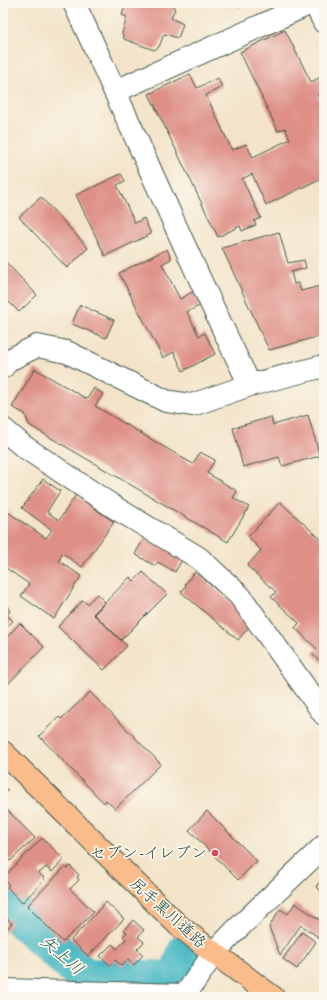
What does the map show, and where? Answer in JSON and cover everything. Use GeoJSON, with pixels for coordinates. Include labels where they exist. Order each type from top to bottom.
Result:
{"type":"FeatureCollection","features":[{"type":"Feature","properties":{"kind":"main road","name":"尻手黒川道路"},"geometry":{"type":"LineString","coordinates":[[3,752],[178,925],[214,954],[273,997]]}},
{"type":"Feature","properties":{"kind":"street"},"geometry":{"type":"LineString","coordinates":[[74,3],[116,91],[221,325],[250,385]]}},
{"type":"Feature","properties":{"kind":"street"},"geometry":{"type":"LineString","coordinates":[[116,91],[311,3]]}},
{"type":"Feature","properties":{"kind":"street"},"geometry":{"type":"LineString","coordinates":[[315,3],[324,22]]}},
{"type":"Feature","properties":{"kind":"street"},"geometry":{"type":"LineString","coordinates":[[3,367],[9,360],[37,346],[67,352],[166,401],[192,405],[250,385],[324,366]]}},
{"type":"Feature","properties":{"kind":"street"},"geometry":{"type":"LineString","coordinates":[[3,429],[23,446],[114,507],[199,558],[240,596],[324,714]]}},
{"type":"Feature","properties":{"kind":"street"},"geometry":{"type":"LineString","coordinates":[[3,990],[151,996],[185,995],[214,954],[234,932],[324,846]]}},
{"type":"Feature","properties":{"kind":"building"},"geometry":{"type":"Polygon","coordinates":[[[126,3],[144,3],[153,7],[154,3],[164,6],[172,3],[175,10],[171,18],[183,24],[178,38],[164,34],[159,47],[154,50],[124,39],[122,33],[127,17],[122,15],[126,3]]]}},
{"type":"Feature","properties":{"kind":"building"},"geometry":{"type":"Polygon","coordinates":[[[226,3],[236,3],[228,7],[226,3]]]}},
{"type":"Feature","properties":{"kind":"building"},"geometry":{"type":"Polygon","coordinates":[[[236,3],[246,3],[238,7],[236,3]]]}},
{"type":"Feature","properties":{"kind":"building"},"geometry":{"type":"Polygon","coordinates":[[[285,30],[311,82],[321,77],[324,84],[324,92],[317,95],[324,109],[324,177],[266,205],[252,174],[242,179],[261,218],[254,221],[256,225],[242,231],[240,226],[218,237],[149,94],[190,74],[197,88],[218,78],[222,87],[206,95],[232,150],[246,144],[253,157],[290,139],[285,128],[278,131],[240,52],[285,30]]]}},
{"type":"Feature","properties":{"kind":"building"},"geometry":{"type":"Polygon","coordinates":[[[121,174],[125,181],[117,185],[135,223],[144,218],[151,234],[105,256],[76,195],[121,174]]]}},
{"type":"Feature","properties":{"kind":"building"},"geometry":{"type":"Polygon","coordinates":[[[41,197],[88,248],[67,268],[19,217],[41,197]]]}},
{"type":"Feature","properties":{"kind":"building"},"geometry":{"type":"Polygon","coordinates":[[[279,232],[288,263],[304,260],[306,268],[291,272],[294,284],[298,283],[301,291],[324,285],[324,335],[269,350],[222,248],[279,232]]]}},
{"type":"Feature","properties":{"kind":"building"},"geometry":{"type":"Polygon","coordinates":[[[167,249],[171,259],[162,264],[180,299],[194,291],[201,305],[187,312],[199,336],[205,333],[215,354],[183,371],[174,352],[163,358],[119,273],[167,249]]]}},
{"type":"Feature","properties":{"kind":"building"},"geometry":{"type":"Polygon","coordinates":[[[3,259],[37,295],[19,312],[8,301],[7,303],[3,299],[3,259]]]}},
{"type":"Feature","properties":{"kind":"building"},"geometry":{"type":"Polygon","coordinates":[[[80,305],[114,320],[106,338],[72,324],[80,305]]]}},
{"type":"Feature","properties":{"kind":"building"},"geometry":{"type":"Polygon","coordinates":[[[35,369],[87,399],[94,388],[103,394],[95,406],[193,464],[200,452],[215,460],[207,473],[237,491],[233,498],[249,507],[228,542],[29,425],[25,414],[12,407],[35,369]]]}},
{"type":"Feature","properties":{"kind":"building"},"geometry":{"type":"Polygon","coordinates":[[[308,415],[320,456],[282,466],[279,457],[243,467],[233,428],[271,417],[273,425],[308,415]]]}},
{"type":"Feature","properties":{"kind":"building"},"geometry":{"type":"Polygon","coordinates":[[[43,479],[60,491],[47,512],[59,520],[76,495],[114,522],[82,567],[62,553],[59,561],[81,576],[54,619],[21,596],[29,584],[3,566],[3,509],[46,538],[52,530],[22,508],[43,479]]]}},
{"type":"Feature","properties":{"kind":"building"},"geometry":{"type":"Polygon","coordinates":[[[280,502],[324,542],[324,665],[312,654],[317,649],[295,628],[299,623],[271,597],[276,592],[247,566],[261,550],[248,537],[280,502]]]}},
{"type":"Feature","properties":{"kind":"building"},"geometry":{"type":"Polygon","coordinates":[[[145,537],[183,558],[175,572],[158,562],[155,566],[135,554],[145,537]]]}},
{"type":"Feature","properties":{"kind":"building"},"geometry":{"type":"Polygon","coordinates":[[[143,572],[167,594],[121,640],[94,614],[130,577],[134,581],[143,572]]]}},
{"type":"Feature","properties":{"kind":"building"},"geometry":{"type":"Polygon","coordinates":[[[195,572],[254,621],[238,640],[181,592],[186,586],[185,584],[195,572]]]}},
{"type":"Feature","properties":{"kind":"building"},"geometry":{"type":"Polygon","coordinates":[[[97,594],[105,602],[93,614],[127,646],[104,670],[58,627],[83,600],[87,604],[97,594]]]}},
{"type":"Feature","properties":{"kind":"building"},"geometry":{"type":"Polygon","coordinates":[[[3,604],[10,611],[7,615],[13,621],[3,631],[3,604]]]}},
{"type":"Feature","properties":{"kind":"building"},"geometry":{"type":"Polygon","coordinates":[[[20,623],[44,647],[3,689],[3,641],[20,623]]]}},
{"type":"Feature","properties":{"kind":"building"},"geometry":{"type":"Polygon","coordinates":[[[90,692],[161,764],[115,809],[106,800],[104,803],[39,736],[59,717],[61,719],[90,692]]]}},
{"type":"Feature","properties":{"kind":"building"},"geometry":{"type":"Polygon","coordinates":[[[3,786],[8,791],[3,796],[3,786]]]}},
{"type":"Feature","properties":{"kind":"building"},"geometry":{"type":"Polygon","coordinates":[[[3,806],[35,838],[10,861],[3,854],[3,806]]]}},
{"type":"Feature","properties":{"kind":"building"},"geometry":{"type":"Polygon","coordinates":[[[207,811],[257,861],[238,880],[189,830],[207,811]]]}},
{"type":"Feature","properties":{"kind":"building"},"geometry":{"type":"Polygon","coordinates":[[[42,838],[64,859],[52,872],[46,867],[39,873],[45,879],[22,903],[7,887],[9,885],[3,878],[42,838]]]}},
{"type":"Feature","properties":{"kind":"building"},"geometry":{"type":"Polygon","coordinates":[[[70,866],[79,875],[77,877],[79,880],[70,889],[94,912],[63,942],[27,906],[65,867],[67,869],[70,866]]]}},
{"type":"Feature","properties":{"kind":"building"},"geometry":{"type":"Polygon","coordinates":[[[324,879],[324,894],[316,886],[324,879]]]}},
{"type":"Feature","properties":{"kind":"building"},"geometry":{"type":"Polygon","coordinates":[[[106,902],[124,919],[88,956],[71,940],[106,902]]]}},
{"type":"Feature","properties":{"kind":"building"},"geometry":{"type":"Polygon","coordinates":[[[295,903],[324,923],[324,934],[321,939],[301,925],[280,955],[269,927],[280,909],[288,914],[295,903]]]}},
{"type":"Feature","properties":{"kind":"building"},"geometry":{"type":"Polygon","coordinates":[[[3,915],[12,923],[3,934],[3,915]]]}},
{"type":"Feature","properties":{"kind":"building"},"geometry":{"type":"Polygon","coordinates":[[[133,920],[144,930],[138,937],[144,942],[137,949],[143,955],[134,965],[128,959],[122,966],[115,960],[110,965],[100,956],[112,944],[117,949],[126,939],[123,936],[127,932],[124,930],[133,920]]]}},
{"type":"Feature","properties":{"kind":"building"},"geometry":{"type":"Polygon","coordinates":[[[302,932],[316,942],[297,969],[283,959],[302,932]]]}},
{"type":"Feature","properties":{"kind":"waterway","name":"矢上川"},"geometry":{"type":"LineString","coordinates":[[3,899],[6,905],[85,977],[176,980],[187,950]]}},
{"type":"Feature","properties":{"kind":"place","name":"セブン-イレブン"},"geometry":{"type":"Point","coordinates":[215,853]}}]}
